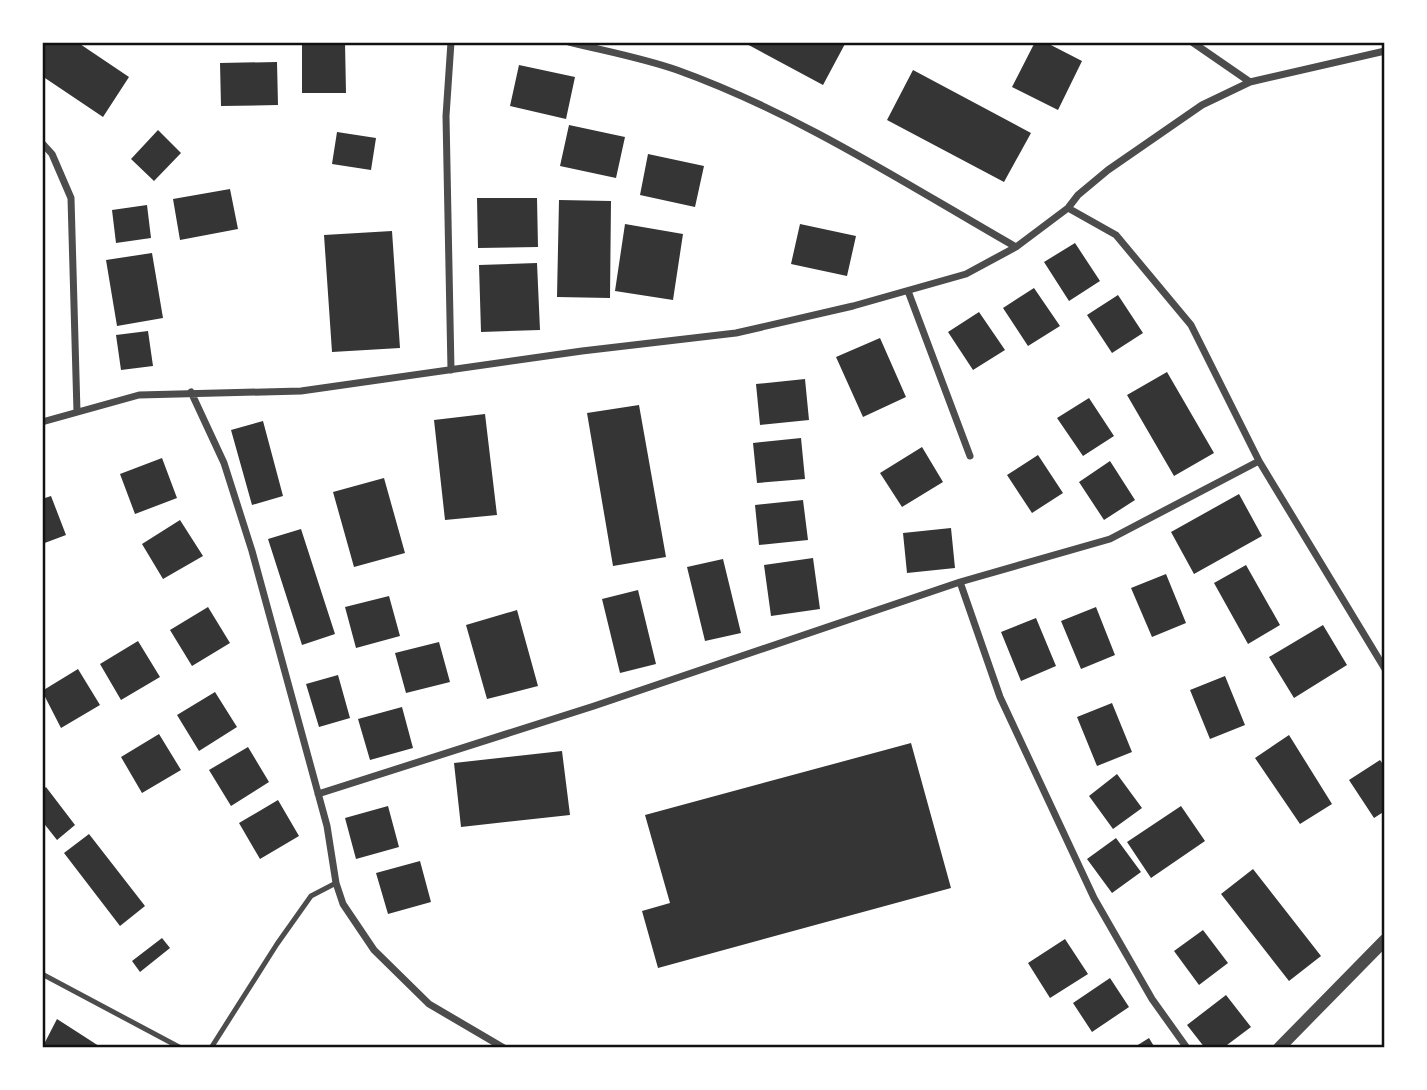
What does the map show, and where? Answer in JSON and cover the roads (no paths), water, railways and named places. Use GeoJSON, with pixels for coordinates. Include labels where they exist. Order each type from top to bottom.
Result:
{"type":"FeatureCollection","features":[{"type":"Feature","properties":{"kind":"street"},"geometry":{"type":"LineString","coordinates":[[451,42],[446,116],[451,370]]}},
{"type":"Feature","properties":{"kind":"street"},"geometry":{"type":"LineString","coordinates":[[569,42],[676,69],[758,105],[853,153],[1016,247]]}},
{"type":"Feature","properties":{"kind":"street"},"geometry":{"type":"LineString","coordinates":[[1192,42],[1250,82]]}},
{"type":"Feature","properties":{"kind":"street"},"geometry":{"type":"LineString","coordinates":[[42,422],[139,395],[301,391],[736,333],[908,291],[982,268],[1016,247],[1068,208],[1078,195],[1108,170],[1175,121],[1250,82],[1385,51]]}},
{"type":"Feature","properties":{"kind":"street"},"geometry":{"type":"LineString","coordinates":[[42,143],[52,154],[71,198],[77,412]]}},
{"type":"Feature","properties":{"kind":"street"},"geometry":{"type":"LineString","coordinates":[[1068,208],[1116,235],[1191,325],[1259,461],[1385,669]]}},
{"type":"Feature","properties":{"kind":"street"},"geometry":{"type":"LineString","coordinates":[[908,291],[970,456]]}},
{"type":"Feature","properties":{"kind":"street"},"geometry":{"type":"LineString","coordinates":[[191,392],[224,463],[252,551],[327,825],[336,883],[343,904],[374,950],[429,1004],[504,1048]]}},
{"type":"Feature","properties":{"kind":"street"},"geometry":{"type":"LineString","coordinates":[[318,794],[594,706],[960,582],[1110,539],[1259,461]]}},
{"type":"Feature","properties":{"kind":"street"},"geometry":{"type":"LineString","coordinates":[[960,582],[1000,697],[1094,898],[1152,999],[1187,1048]]}},
{"type":"Feature","properties":{"kind":"street"},"geometry":{"type":"LineString","coordinates":[[1279,1048],[1385,940]]}},
{"type":"Feature","properties":{"kind":"lane"},"geometry":{"type":"LineString","coordinates":[[211,1048],[277,944],[311,897],[336,883]]}},
{"type":"Feature","properties":{"kind":"lane"},"geometry":{"type":"LineString","coordinates":[[42,974],[181,1048]]}}]}
